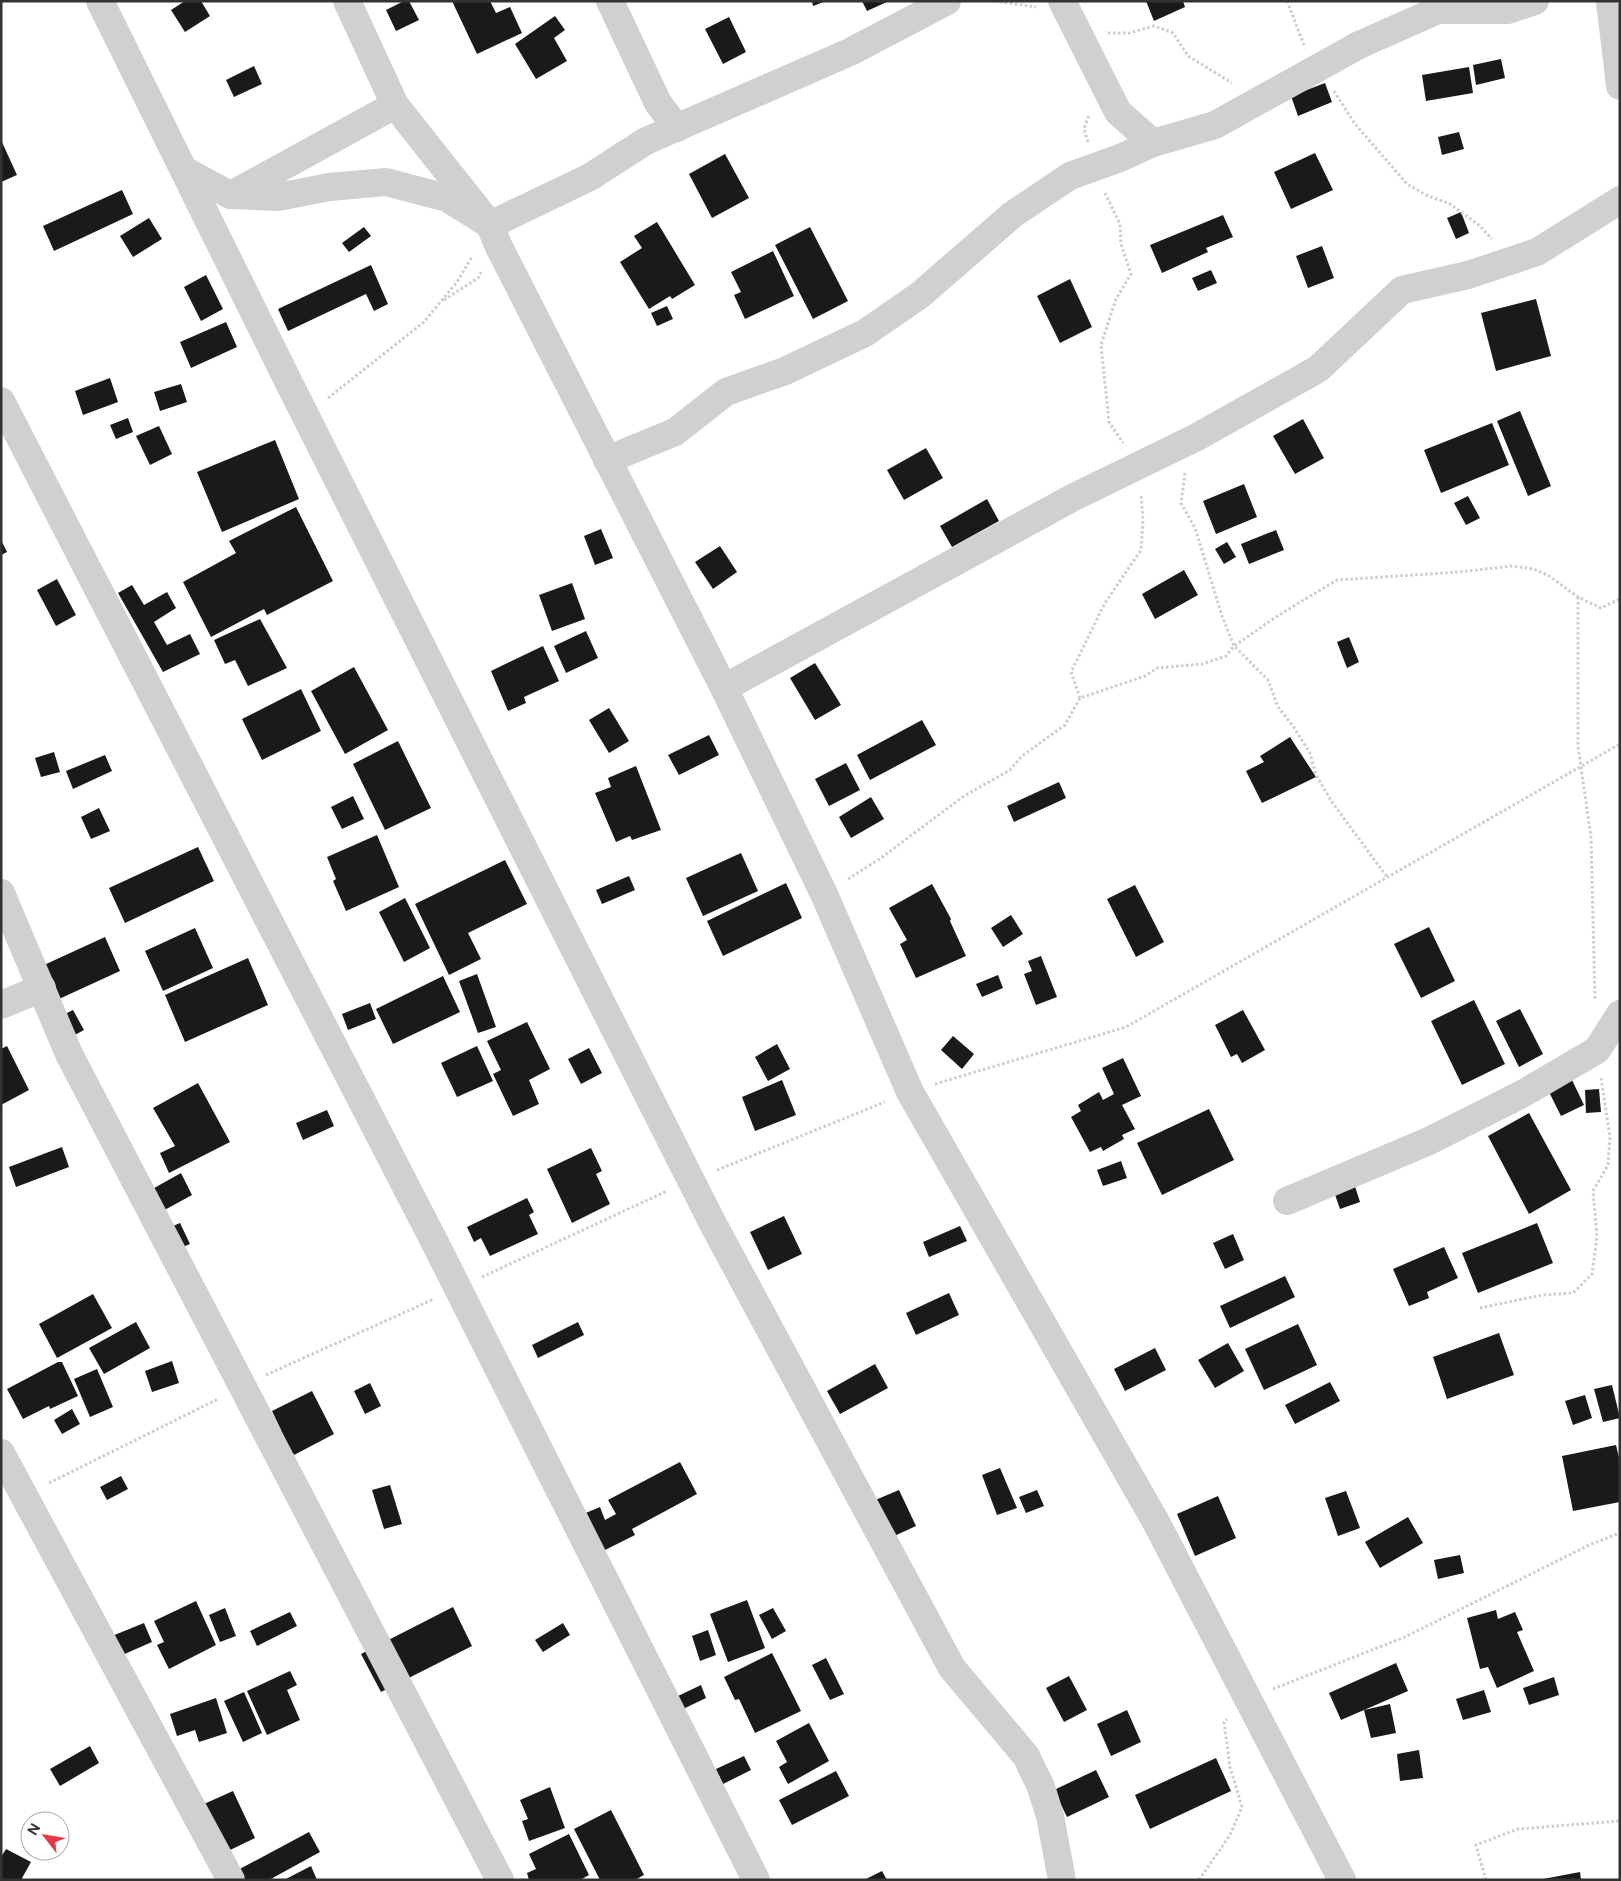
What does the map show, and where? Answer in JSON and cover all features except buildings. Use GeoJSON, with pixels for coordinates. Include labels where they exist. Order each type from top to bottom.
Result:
{"type":"FeatureCollection","features":[{"type":"Feature","properties":{"kind":"street"},"geometry":{"type":"LineString","coordinates":[[347,1],[395,106],[488,229],[724,688],[824,894],[910,1092],[1156,1522],[1342,1880]]}},
{"type":"Feature","properties":{"kind":"street"},"geometry":{"type":"LineString","coordinates":[[610,1],[658,103],[677,128]]}},
{"type":"Feature","properties":{"kind":"street"},"geometry":{"type":"LineString","coordinates":[[488,229],[590,177],[646,141],[850,52],[947,1]]}},
{"type":"Feature","properties":{"kind":"street"},"geometry":{"type":"LineString","coordinates":[[608,460],[674,432],[726,392],[785,371],[865,333],[920,295],[1012,215],[1070,176],[1152,143],[1215,125],[1359,45],[1438,10],[1508,10],[1535,1]]}},
{"type":"Feature","properties":{"kind":"street"},"geometry":{"type":"LineString","coordinates":[[1610,1],[1620,86]]}},
{"type":"Feature","properties":{"kind":"street"},"geometry":{"type":"LineString","coordinates":[[97,5],[184,170],[305,414],[692,1180],[952,1668],[1026,1756],[1041,1787],[1050,1816],[1062,1880]]}},
{"type":"Feature","properties":{"kind":"street"},"geometry":{"type":"LineString","coordinates":[[1068,13],[1118,112],[1152,143]]}},
{"type":"Feature","properties":{"kind":"street"},"geometry":{"type":"LineString","coordinates":[[203,209],[395,106]]}},
{"type":"Feature","properties":{"kind":"street"},"geometry":{"type":"LineString","coordinates":[[184,170],[230,195],[278,197],[329,187],[386,182],[448,198],[488,229]]}},
{"type":"Feature","properties":{"kind":"street"},"geometry":{"type":"LineString","coordinates":[[724,688],[1074,497],[1130,468],[1197,437],[1318,369],[1402,290],[1468,275],[1537,252],[1620,200]]}},
{"type":"Feature","properties":{"kind":"street"},"geometry":{"type":"LineString","coordinates":[[1,401],[458,1288],[756,1880]]}},
{"type":"Feature","properties":{"kind":"street"},"geometry":{"type":"LineString","coordinates":[[1,893],[70,1054],[500,1880]]}},
{"type":"Feature","properties":{"kind":"street"},"geometry":{"type":"LineString","coordinates":[[1,1005],[42,988]]}},
{"type":"Feature","properties":{"kind":"street"},"geometry":{"type":"LineString","coordinates":[[1287,1201],[1429,1141],[1524,1093],[1597,1050],[1620,1014]]}},
{"type":"Feature","properties":{"kind":"street"},"geometry":{"type":"LineString","coordinates":[[1,1453],[231,1880]]}},
{"type":"Feature","properties":{"kind":"path"},"geometry":{"type":"LineString","coordinates":[[995,1],[1068,13],[1104,33],[1129,33],[1154,26],[1173,34],[1188,56],[1241,89],[1264,97]]}},
{"type":"Feature","properties":{"kind":"path"},"geometry":{"type":"LineString","coordinates":[[1288,1],[1314,69],[1325,76],[1355,124],[1407,184],[1426,195],[1450,204],[1466,214],[1494,241],[1510,261]]}},
{"type":"Feature","properties":{"kind":"path"},"geometry":{"type":"LineString","coordinates":[[1080,698],[1070,672],[1105,603],[1141,550],[1144,520],[1140,489],[1130,468],[1129,452],[1109,422],[1101,345],[1116,299],[1131,274],[1121,244],[1120,224],[1107,198],[1084,128],[1101,76]]}},
{"type":"Feature","properties":{"kind":"path"},"geometry":{"type":"LineString","coordinates":[[442,302],[478,278],[488,229]]}},
{"type":"Feature","properties":{"kind":"path"},"geometry":{"type":"LineString","coordinates":[[305,414],[353,380],[424,322],[442,302],[488,229]]}},
{"type":"Feature","properties":{"kind":"path"},"geometry":{"type":"LineString","coordinates":[[1197,437],[1183,478],[1181,503],[1195,528],[1222,616],[1234,646],[1268,680],[1278,706],[1310,753],[1320,782],[1387,878]]}},
{"type":"Feature","properties":{"kind":"path"},"geometry":{"type":"LineString","coordinates":[[824,894],[881,858],[964,796],[1010,770],[1022,756],[1065,725],[1080,698],[1145,676],[1157,668],[1202,664],[1226,656],[1234,646],[1306,598],[1337,580],[1459,572],[1512,566],[1534,569],[1549,576],[1578,597],[1601,608],[1620,599]]}},
{"type":"Feature","properties":{"kind":"path"},"geometry":{"type":"LineString","coordinates":[[1578,597],[1578,746],[1591,836],[1596,1001]]}},
{"type":"Feature","properties":{"kind":"path"},"geometry":{"type":"LineString","coordinates":[[24,1495],[243,1386],[692,1180],[910,1092],[1126,1027],[1620,744]]}},
{"type":"Feature","properties":{"kind":"path"},"geometry":{"type":"LineString","coordinates":[[1480,1308],[1542,1295],[1573,1293],[1592,1274],[1597,1237],[1593,1191],[1608,1164],[1610,1138],[1597,1050]]}},
{"type":"Feature","properties":{"kind":"path"},"geometry":{"type":"LineString","coordinates":[[1199,1880],[1230,1836],[1242,1807],[1230,1767],[1224,1722],[1248,1699],[1405,1637],[1589,1545],[1620,1533]]}},
{"type":"Feature","properties":{"kind":"path"},"geometry":{"type":"LineString","coordinates":[[1486,1880],[1476,1845],[1518,1829],[1620,1821]]}}]}
